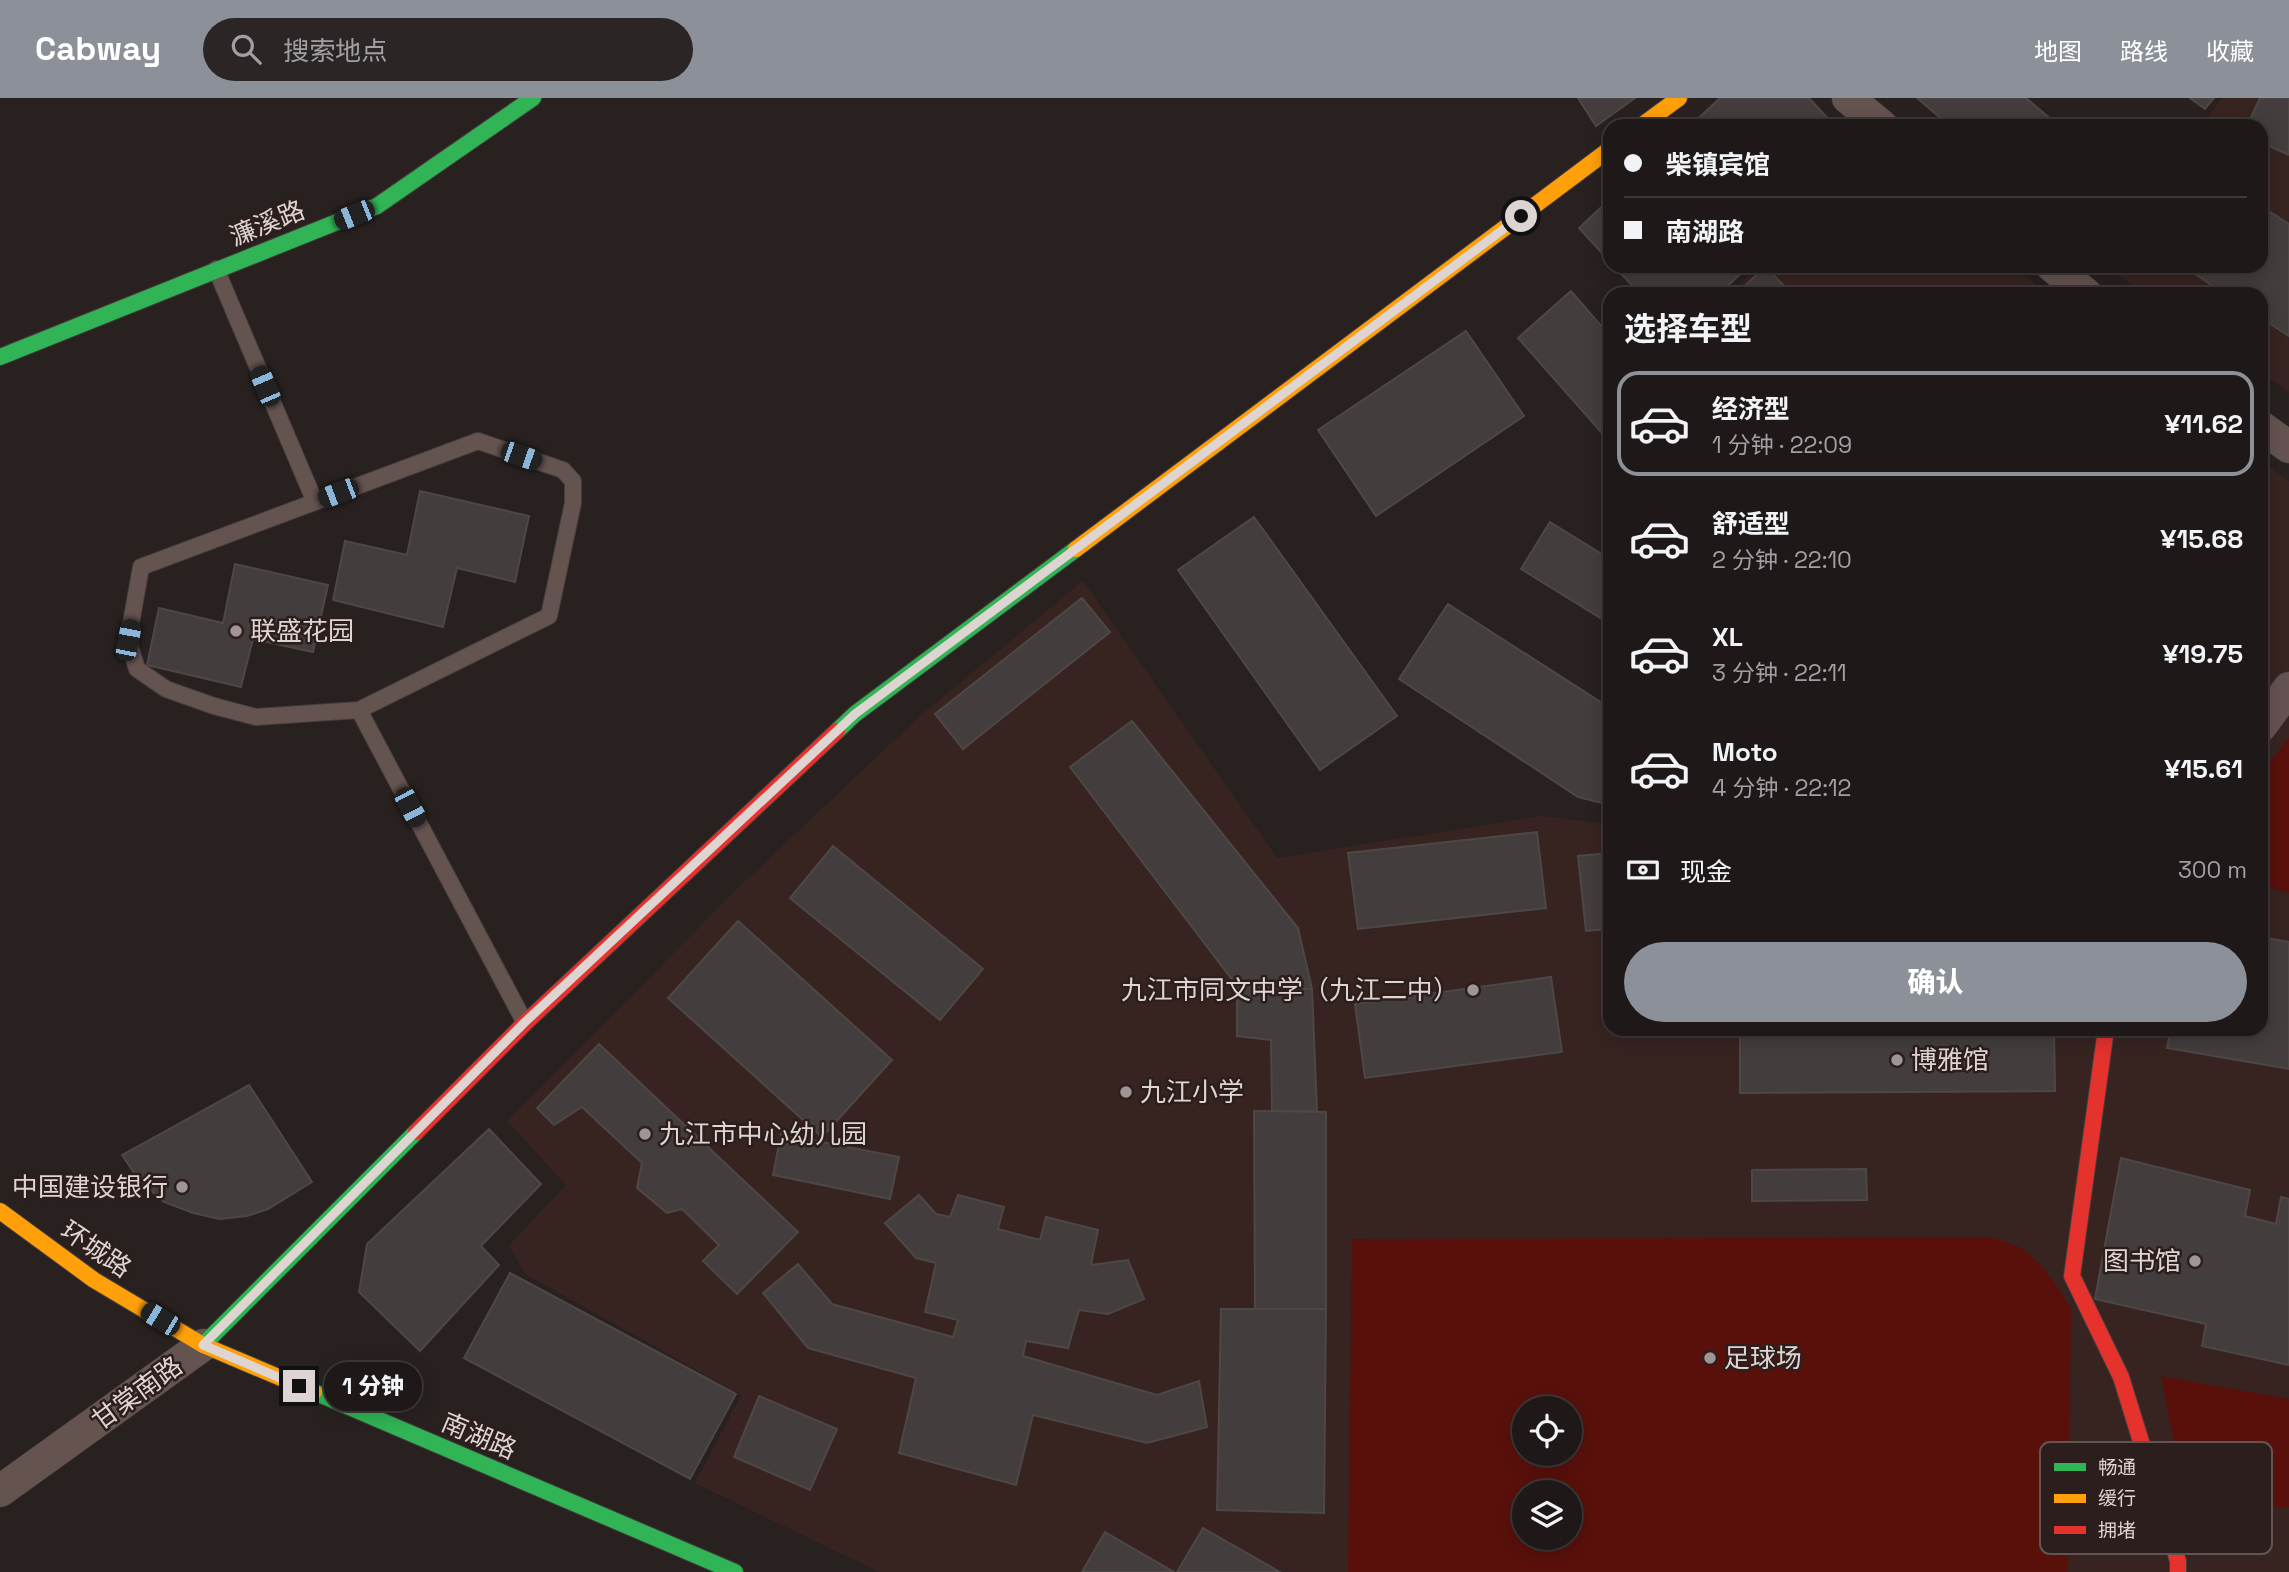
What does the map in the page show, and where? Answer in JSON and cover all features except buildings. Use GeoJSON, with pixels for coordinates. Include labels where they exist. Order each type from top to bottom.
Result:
{"type":"FeatureCollection","features":[{"type":"Feature","properties":{"kind":"street","name":"濂溪路"},"geometry":{"type":"LineString","coordinates":[[0,357],[377,206],[533,98]]}},
{"type":"Feature","properties":{"kind":"street"},"geometry":{"type":"LineString","coordinates":[[1650,119],[1679,98]]}},
{"type":"Feature","properties":{"kind":"street"},"geometry":{"type":"LineString","coordinates":[[1848,98],[1874,119]]}},
{"type":"Feature","properties":{"kind":"street","name":"甘棠南路"},"geometry":{"type":"LineString","coordinates":[[0,1491],[203,1345],[524,1023],[855,714],[1603,154]]}},
{"type":"Feature","properties":{"kind":"street"},"geometry":{"type":"LineString","coordinates":[[2060,273],[2078,287]]}},
{"type":"Feature","properties":{"kind":"street"},"geometry":{"type":"LineString","coordinates":[[2268,431],[2289,447]]}},
{"type":"Feature","properties":{"kind":"street"},"geometry":{"type":"LineString","coordinates":[[2268,716],[2289,688]]}},
{"type":"Feature","properties":{"kind":"street"},"geometry":{"type":"LineString","coordinates":[[2105,1036],[2072,1276],[2121,1377],[2141,1442]]}},
{"type":"Feature","properties":{"kind":"street","name":"环城路"},"geometry":{"type":"LineString","coordinates":[[0,1210],[94,1280],[203,1345]]}},
{"type":"Feature","properties":{"kind":"street","name":"南湖路"},"geometry":{"type":"LineString","coordinates":[[203,1345],[735,1572]]}},
{"type":"Feature","properties":{"kind":"street"},"geometry":{"type":"LineString","coordinates":[[2176,1554],[2178,1572]]}},
{"type":"Feature","properties":{"kind":"lane"},"geometry":{"type":"LineString","coordinates":[[216,269],[315,502]]}},
{"type":"Feature","properties":{"kind":"lane"},"geometry":{"type":"LineString","coordinates":[[478,441],[564,471],[573,481],[573,503],[549,615],[359,710],[256,717],[166,689],[137,669],[128,640],[141,567],[478,441]]}},
{"type":"Feature","properties":{"kind":"lane"},"geometry":{"type":"LineString","coordinates":[[359,710],[524,1023]]}},
{"type":"Feature","properties":{"kind":"shaded area"},"geometry":{"type":"Polygon","coordinates":[[[2222,98],[2289,98],[2289,392],[2268,378],[2268,287],[2136,287],[2115,273],[2268,273],[2268,119],[2206,119],[2222,98]]]}},
{"type":"Feature","properties":{"kind":"shaded area"},"geometry":{"type":"Polygon","coordinates":[[[1751,273],[2021,273],[2039,287],[1736,287],[1751,273]]]}},
{"type":"Feature","properties":{"kind":"shaded area"},"geometry":{"type":"Polygon","coordinates":[[[2268,465],[2289,481],[2289,1572],[879,1572],[695,1483],[741,1395],[524,1273],[509,1245],[566,1185],[507,1121],[739,887],[922,714],[1083,581],[1277,858],[1541,816],[1603,823],[1603,1036],[2268,1036],[2268,465]]]}},
{"type":"Feature","properties":{"kind":"shaded area"},"geometry":{"type":"Polygon","coordinates":[[[2289,737],[2289,893],[2268,887],[2268,766],[2289,737]]]}},
{"type":"Feature","properties":{"kind":"shaded area","name":"足球场"},"geometry":{"type":"Polygon","coordinates":[[[1992,1237],[2019,1247],[2042,1267],[2071,1308],[2069,1442],[2040,1442],[2040,1554],[2068,1554],[2068,1572],[1348,1572],[1352,1239],[1992,1237]]]}},
{"type":"Feature","properties":{"kind":"shaded area"},"geometry":{"type":"Polygon","coordinates":[[[2161,1376],[2289,1399],[2289,1508],[2272,1506],[2272,1442],[2174,1442],[2161,1376]]]}},
{"type":"Feature","properties":{"kind":"traffic: fast"},"geometry":{"type":"LineString","coordinates":[[0,357],[377,206],[533,98]]}},
{"type":"Feature","properties":{"kind":"traffic: fast"},"geometry":{"type":"LineString","coordinates":[[837,731],[855,714],[1076,549]]}},
{"type":"Feature","properties":{"kind":"traffic: fast"},"geometry":{"type":"LineString","coordinates":[[203,1345],[416,1132]]}},
{"type":"Feature","properties":{"kind":"traffic: fast"},"geometry":{"type":"LineString","coordinates":[[314,1392],[735,1572]]}},
{"type":"Feature","properties":{"kind":"traffic: slow"},"geometry":{"type":"LineString","coordinates":[[1650,119],[1679,98]]}},
{"type":"Feature","properties":{"kind":"traffic: slow"},"geometry":{"type":"LineString","coordinates":[[1076,549],[1603,154]]}},
{"type":"Feature","properties":{"kind":"traffic: slow"},"geometry":{"type":"LineString","coordinates":[[0,1211],[94,1280],[203,1345],[314,1392]]}},
{"type":"Feature","properties":{"kind":"traffic: jam"},"geometry":{"type":"LineString","coordinates":[[416,1132],[525,1023],[837,731]]}},
{"type":"Feature","properties":{"kind":"traffic: jam"},"geometry":{"type":"LineString","coordinates":[[2105,1036],[2072,1276],[2121,1377],[2141,1442]]}},
{"type":"Feature","properties":{"kind":"traffic: jam"},"geometry":{"type":"LineString","coordinates":[[2176,1554],[2178,1572]]}},
{"type":"Feature","properties":{"kind":"place","name":"联盛花园"},"geometry":{"type":"Point","coordinates":[236,631]}},
{"type":"Feature","properties":{"kind":"place","name":"九江市同文中学（九江二中）"},"geometry":{"type":"Point","coordinates":[1473,990]}},
{"type":"Feature","properties":{"kind":"place","name":"博雅馆"},"geometry":{"type":"Point","coordinates":[1897,1060]}},
{"type":"Feature","properties":{"kind":"place","name":"九江小学"},"geometry":{"type":"Point","coordinates":[1126,1092]}},
{"type":"Feature","properties":{"kind":"place","name":"九江市中心幼儿园"},"geometry":{"type":"Point","coordinates":[645,1134]}},
{"type":"Feature","properties":{"kind":"place","name":"中国建设银行"},"geometry":{"type":"Point","coordinates":[182,1187]}},
{"type":"Feature","properties":{"kind":"place","name":"图书馆"},"geometry":{"type":"Point","coordinates":[2195,1261]}},
{"type":"Feature","properties":{"kind":"place","name":"足球场"},"geometry":{"type":"Point","coordinates":[1710,1358]}},
{"type":"Feature","properties":{"kind":"route"},"geometry":{"type":"LineString","coordinates":[[299,1386],[203,1345],[524,1023],[855,714],[1521,216]]}}]}
